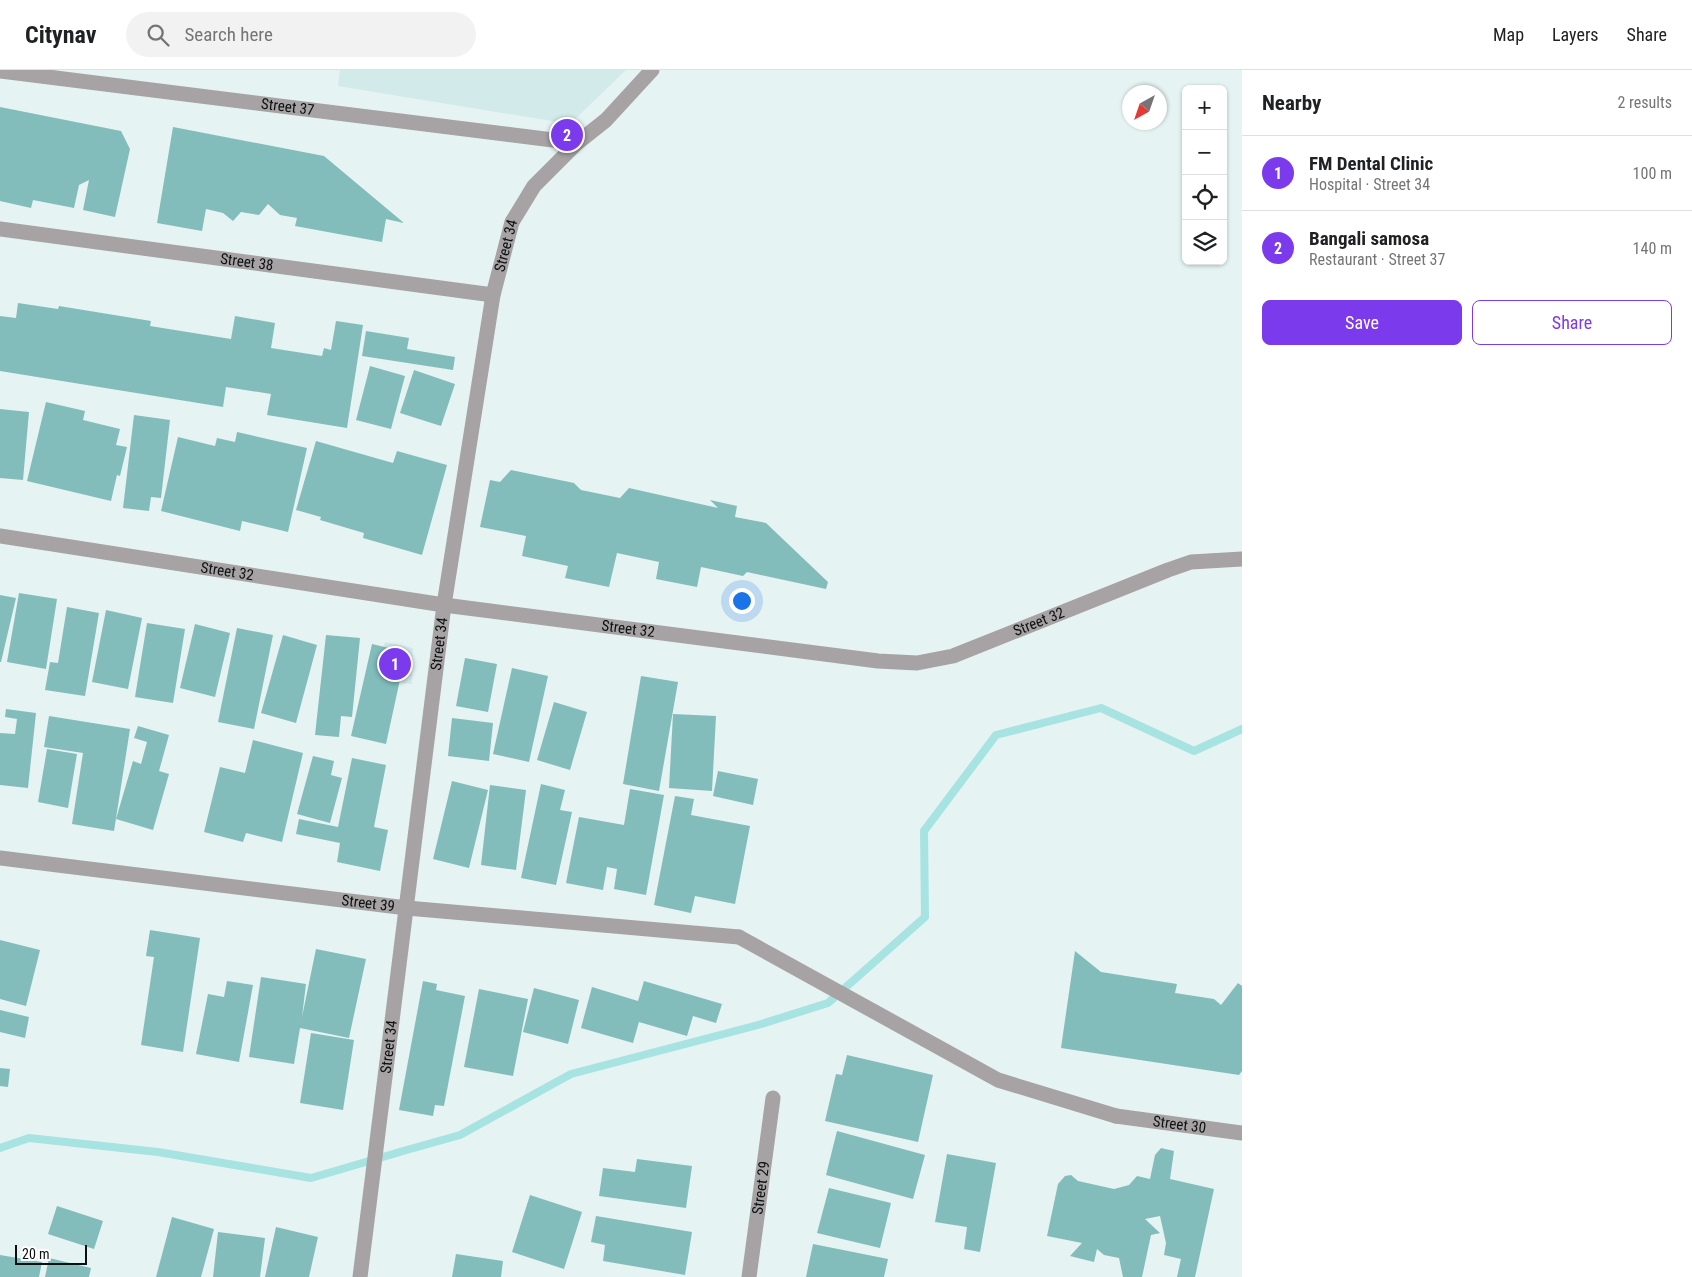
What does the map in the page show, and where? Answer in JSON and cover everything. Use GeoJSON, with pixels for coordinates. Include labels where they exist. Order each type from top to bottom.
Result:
{"type":"FeatureCollection","features":[{"type":"Feature","properties":{"kind":"street","name":"Street 34"},"geometry":{"type":"LineString","coordinates":[[360,1277],[444,605],[492,295],[512,222],[534,186],[577,143],[606,120],[652,70]]}},
{"type":"Feature","properties":{"kind":"street","name":"Street 37"},"geometry":{"type":"LineString","coordinates":[[0,71],[577,143]]}},
{"type":"Feature","properties":{"kind":"street","name":"Street 38"},"geometry":{"type":"LineString","coordinates":[[0,229],[492,295]]}},
{"type":"Feature","properties":{"kind":"street","name":"Street 32"},"geometry":{"type":"LineString","coordinates":[[0,536],[444,605],[878,661],[917,663],[953,656],[1124,586],[1191,562],[1242,559]]}},
{"type":"Feature","properties":{"kind":"street","name":"Street 39"},"geometry":{"type":"LineString","coordinates":[[0,858],[407,908],[739,937]]}},
{"type":"Feature","properties":{"kind":"street","name":"Street 30"},"geometry":{"type":"LineString","coordinates":[[739,937],[998,1080],[1116,1116],[1242,1133]]}},
{"type":"Feature","properties":{"kind":"street","name":"Street 29"},"geometry":{"type":"LineString","coordinates":[[749,1277],[773,1098]]}},
{"type":"Feature","properties":{"kind":"shaded area"},"geometry":{"type":"Polygon","coordinates":[[[340,70],[626,70],[570,124],[338,86],[340,70]]]}},
{"type":"Feature","properties":{"kind":"shaded area"},"geometry":{"type":"Polygon","coordinates":[[[385,642],[413,648],[412,684],[372,681],[385,642]]]}},
{"type":"Feature","properties":{"kind":"building"},"geometry":{"type":"Polygon","coordinates":[[[0,107],[121,131],[130,149],[115,217],[83,210],[89,180],[79,185],[74,208],[33,200],[31,208],[0,201],[0,107]]]}},
{"type":"Feature","properties":{"kind":"building"},"geometry":{"type":"Polygon","coordinates":[[[173,127],[324,156],[404,223],[386,219],[382,242],[295,226],[297,218],[280,215],[268,204],[259,215],[241,212],[233,221],[223,213],[206,209],[202,231],[157,223],[173,127]]]}},
{"type":"Feature","properties":{"kind":"building"},"geometry":{"type":"Polygon","coordinates":[[[18,303],[58,309],[59,306],[151,321],[150,326],[231,339],[235,316],[275,323],[271,348],[322,356],[324,348],[331,350],[336,321],[363,325],[347,428],[267,415],[271,394],[226,387],[223,407],[0,371],[0,316],[16,318],[18,303]]]}},
{"type":"Feature","properties":{"kind":"building"},"geometry":{"type":"Polygon","coordinates":[[[366,331],[409,338],[407,349],[455,357],[453,370],[362,356],[366,331]]]}},
{"type":"Feature","properties":{"kind":"building"},"geometry":{"type":"Polygon","coordinates":[[[370,366],[405,376],[391,429],[356,420],[370,366]]]}},
{"type":"Feature","properties":{"kind":"building"},"geometry":{"type":"Polygon","coordinates":[[[414,370],[455,384],[441,426],[400,413],[414,370]]]}},
{"type":"Feature","properties":{"kind":"building"},"geometry":{"type":"Polygon","coordinates":[[[46,402],[85,411],[83,420],[120,429],[116,445],[127,447],[120,476],[117,475],[111,501],[27,481],[46,402]]]}},
{"type":"Feature","properties":{"kind":"building"},"geometry":{"type":"Polygon","coordinates":[[[0,409],[29,412],[23,480],[0,478],[0,409]]]}},
{"type":"Feature","properties":{"kind":"building"},"geometry":{"type":"Polygon","coordinates":[[[134,415],[170,420],[161,498],[151,497],[149,511],[123,508],[134,415]]]}},
{"type":"Feature","properties":{"kind":"building"},"geometry":{"type":"Polygon","coordinates":[[[237,432],[307,448],[288,532],[242,521],[240,531],[161,511],[178,437],[215,446],[217,438],[235,442],[237,432]]]}},
{"type":"Feature","properties":{"kind":"building"},"geometry":{"type":"Polygon","coordinates":[[[316,441],[393,463],[397,451],[447,465],[422,555],[363,538],[364,533],[320,520],[321,517],[296,510],[316,441]]]}},
{"type":"Feature","properties":{"kind":"building"},"geometry":{"type":"Polygon","coordinates":[[[511,470],[574,483],[581,490],[620,498],[629,488],[718,508],[710,500],[737,506],[735,517],[766,523],[828,582],[826,589],[747,572],[743,576],[701,567],[697,587],[656,579],[659,562],[617,553],[609,587],[565,578],[568,566],[522,556],[526,536],[480,527],[490,480],[500,482],[511,470]]]}},
{"type":"Feature","properties":{"kind":"building"},"geometry":{"type":"Polygon","coordinates":[[[19,593],[57,599],[46,669],[7,662],[19,593]]]}},
{"type":"Feature","properties":{"kind":"building"},"geometry":{"type":"Polygon","coordinates":[[[0,595],[16,598],[1,662],[0,662],[0,595]]]}},
{"type":"Feature","properties":{"kind":"building"},"geometry":{"type":"Polygon","coordinates":[[[67,607],[99,613],[85,696],[45,690],[50,662],[58,663],[67,607]]]}},
{"type":"Feature","properties":{"kind":"building"},"geometry":{"type":"Polygon","coordinates":[[[106,610],[142,618],[128,689],[92,682],[106,610]]]}},
{"type":"Feature","properties":{"kind":"building"},"geometry":{"type":"Polygon","coordinates":[[[147,623],[185,629],[173,703],[135,697],[147,623]]]}},
{"type":"Feature","properties":{"kind":"building"},"geometry":{"type":"Polygon","coordinates":[[[195,624],[230,633],[215,697],[180,688],[195,624]]]}},
{"type":"Feature","properties":{"kind":"building"},"geometry":{"type":"Polygon","coordinates":[[[237,628],[273,635],[254,729],[218,722],[237,628]]]}},
{"type":"Feature","properties":{"kind":"building"},"geometry":{"type":"Polygon","coordinates":[[[283,635],[317,645],[296,723],[261,713],[283,635]]]}},
{"type":"Feature","properties":{"kind":"building"},"geometry":{"type":"Polygon","coordinates":[[[326,635],[360,638],[352,717],[341,716],[339,737],[315,735],[326,635]]]}},
{"type":"Feature","properties":{"kind":"building"},"geometry":{"type":"Polygon","coordinates":[[[372,644],[406,652],[386,744],[351,736],[372,644]]]}},
{"type":"Feature","properties":{"kind":"building"},"geometry":{"type":"Polygon","coordinates":[[[465,658],[497,664],[488,712],[456,706],[465,658]]]}},
{"type":"Feature","properties":{"kind":"building"},"geometry":{"type":"Polygon","coordinates":[[[512,668],[548,676],[529,762],[493,754],[512,668]]]}},
{"type":"Feature","properties":{"kind":"building"},"geometry":{"type":"Polygon","coordinates":[[[641,676],[678,682],[659,791],[623,784],[641,676]]]}},
{"type":"Feature","properties":{"kind":"building"},"geometry":{"type":"Polygon","coordinates":[[[554,702],[587,712],[570,770],[537,760],[554,702]]]}},
{"type":"Feature","properties":{"kind":"building"},"geometry":{"type":"Polygon","coordinates":[[[6,709],[36,713],[28,788],[0,785],[0,733],[15,734],[17,719],[5,717],[6,709]]]}},
{"type":"Feature","properties":{"kind":"building"},"geometry":{"type":"Polygon","coordinates":[[[673,714],[716,716],[712,791],[669,788],[673,714]]]}},
{"type":"Feature","properties":{"kind":"building"},"geometry":{"type":"Polygon","coordinates":[[[49,716],[130,729],[114,831],[72,824],[83,753],[44,747],[49,716]]]}},
{"type":"Feature","properties":{"kind":"building"},"geometry":{"type":"Polygon","coordinates":[[[452,718],[493,723],[489,761],[448,756],[452,718]]]}},
{"type":"Feature","properties":{"kind":"building"},"geometry":{"type":"Polygon","coordinates":[[[138,726],[169,735],[159,771],[169,774],[153,830],[116,819],[133,761],[141,764],[147,742],[134,738],[138,726]]]}},
{"type":"Feature","properties":{"kind":"building"},"geometry":{"type":"Polygon","coordinates":[[[253,740],[303,753],[282,842],[246,833],[243,842],[204,832],[220,767],[245,773],[253,740]]]}},
{"type":"Feature","properties":{"kind":"building"},"geometry":{"type":"Polygon","coordinates":[[[47,749],[77,754],[68,808],[38,802],[47,749]]]}},
{"type":"Feature","properties":{"kind":"building"},"geometry":{"type":"Polygon","coordinates":[[[313,756],[334,761],[331,775],[342,778],[330,823],[297,814],[313,756]]]}},
{"type":"Feature","properties":{"kind":"building"},"geometry":{"type":"Polygon","coordinates":[[[352,758],[386,765],[374,827],[388,830],[380,871],[337,862],[340,843],[296,834],[299,819],[338,827],[352,758]]]}},
{"type":"Feature","properties":{"kind":"building"},"geometry":{"type":"Polygon","coordinates":[[[718,771],[758,779],[753,805],[713,796],[718,771]]]}},
{"type":"Feature","properties":{"kind":"building"},"geometry":{"type":"Polygon","coordinates":[[[452,781],[488,790],[469,868],[433,859],[452,781]]]}},
{"type":"Feature","properties":{"kind":"building"},"geometry":{"type":"Polygon","coordinates":[[[541,784],[565,790],[560,810],[572,812],[556,885],[521,878],[541,784]]]}},
{"type":"Feature","properties":{"kind":"building"},"geometry":{"type":"Polygon","coordinates":[[[490,785],[526,790],[516,870],[481,865],[490,785]]]}},
{"type":"Feature","properties":{"kind":"building"},"geometry":{"type":"Polygon","coordinates":[[[630,789],[664,795],[646,895],[614,889],[617,869],[607,867],[603,890],[566,883],[579,817],[624,825],[630,789]]]}},
{"type":"Feature","properties":{"kind":"building"},"geometry":{"type":"Polygon","coordinates":[[[675,796],[694,799],[691,815],[750,826],[735,904],[695,896],[691,913],[654,905],[675,796]]]}},
{"type":"Feature","properties":{"kind":"building"},"geometry":{"type":"Polygon","coordinates":[[[150,930],[200,938],[183,1052],[141,1045],[154,957],[146,956],[150,930]]]}},
{"type":"Feature","properties":{"kind":"building"},"geometry":{"type":"Polygon","coordinates":[[[0,940],[40,950],[26,1006],[0,999],[0,940]]]}},
{"type":"Feature","properties":{"kind":"building"},"geometry":{"type":"Polygon","coordinates":[[[316,949],[366,959],[349,1038],[300,1028],[294,1064],[249,1057],[261,977],[306,984],[302,1017],[316,949]]]}},
{"type":"Feature","properties":{"kind":"building"},"geometry":{"type":"Polygon","coordinates":[[[1075,951],[1101,972],[1177,984],[1175,993],[1214,999],[1221,1005],[1238,983],[1242,986],[1242,1071],[1239,1075],[1061,1048],[1075,951]]]}},
{"type":"Feature","properties":{"kind":"building"},"geometry":{"type":"Polygon","coordinates":[[[227,981],[253,985],[239,1062],[196,1054],[208,994],[224,997],[227,981]]]}},
{"type":"Feature","properties":{"kind":"building"},"geometry":{"type":"Polygon","coordinates":[[[423,981],[437,984],[436,990],[465,996],[444,1106],[435,1105],[433,1116],[399,1110],[423,981]]]}},
{"type":"Feature","properties":{"kind":"building"},"geometry":{"type":"Polygon","coordinates":[[[644,981],[722,1004],[716,1023],[693,1016],[687,1036],[639,1022],[633,1043],[581,1028],[592,987],[638,1001],[644,981]]]}},
{"type":"Feature","properties":{"kind":"building"},"geometry":{"type":"Polygon","coordinates":[[[534,988],[579,1000],[568,1044],[523,1032],[534,988]]]}},
{"type":"Feature","properties":{"kind":"building"},"geometry":{"type":"Polygon","coordinates":[[[479,989],[528,999],[513,1076],[464,1067],[479,989]]]}},
{"type":"Feature","properties":{"kind":"building"},"geometry":{"type":"Polygon","coordinates":[[[0,1010],[29,1017],[25,1038],[0,1032],[0,1010]]]}},
{"type":"Feature","properties":{"kind":"building"},"geometry":{"type":"Polygon","coordinates":[[[311,1033],[354,1040],[343,1110],[300,1103],[311,1033]]]}},
{"type":"Feature","properties":{"kind":"building"},"geometry":{"type":"Polygon","coordinates":[[[847,1055],[933,1075],[918,1142],[825,1121],[836,1074],[842,1075],[847,1055]]]}},
{"type":"Feature","properties":{"kind":"building"},"geometry":{"type":"Polygon","coordinates":[[[0,1068],[10,1069],[8,1087],[0,1086],[0,1068]]]}},
{"type":"Feature","properties":{"kind":"building"},"geometry":{"type":"Polygon","coordinates":[[[837,1131],[925,1155],[913,1199],[826,1175],[837,1131]]]}},
{"type":"Feature","properties":{"kind":"building"},"geometry":{"type":"Polygon","coordinates":[[[1161,1148],[1174,1151],[1170,1179],[1214,1189],[1195,1277],[1177,1277],[1181,1259],[1164,1255],[1166,1243],[1160,1216],[1145,1219],[1160,1233],[1151,1235],[1142,1277],[1123,1277],[1119,1258],[1104,1255],[1097,1249],[1094,1262],[1070,1256],[1082,1243],[1047,1236],[1058,1184],[1065,1176],[1071,1175],[1078,1181],[1114,1189],[1129,1185],[1137,1176],[1150,1179],[1155,1155],[1161,1148]]]}},
{"type":"Feature","properties":{"kind":"building"},"geometry":{"type":"Polygon","coordinates":[[[947,1154],[996,1163],[980,1252],[964,1249],[967,1227],[935,1222],[947,1154]]]}},
{"type":"Feature","properties":{"kind":"building"},"geometry":{"type":"Polygon","coordinates":[[[637,1159],[692,1166],[686,1208],[599,1196],[603,1168],[635,1172],[637,1159]]]}},
{"type":"Feature","properties":{"kind":"building"},"geometry":{"type":"Polygon","coordinates":[[[829,1188],[891,1203],[880,1248],[817,1233],[829,1188]]]}},
{"type":"Feature","properties":{"kind":"building"},"geometry":{"type":"Polygon","coordinates":[[[530,1195],[582,1212],[564,1269],[512,1252],[530,1195]]]}},
{"type":"Feature","properties":{"kind":"building"},"geometry":{"type":"Polygon","coordinates":[[[57,1206],[103,1221],[94,1249],[48,1234],[57,1206]]]}},
{"type":"Feature","properties":{"kind":"building"},"geometry":{"type":"Polygon","coordinates":[[[596,1216],[692,1232],[685,1275],[603,1261],[605,1245],[591,1242],[596,1216]]]}},
{"type":"Feature","properties":{"kind":"building"},"geometry":{"type":"Polygon","coordinates":[[[172,1217],[214,1229],[201,1277],[156,1277],[172,1217]]]}},
{"type":"Feature","properties":{"kind":"building"},"geometry":{"type":"Polygon","coordinates":[[[276,1227],[318,1237],[309,1277],[265,1277],[276,1227]]]}},
{"type":"Feature","properties":{"kind":"building"},"geometry":{"type":"Polygon","coordinates":[[[218,1232],[265,1238],[260,1277],[213,1277],[218,1232]]]}},
{"type":"Feature","properties":{"kind":"building"},"geometry":{"type":"Polygon","coordinates":[[[813,1244],[888,1259],[884,1277],[806,1277],[813,1244]]]}},
{"type":"Feature","properties":{"kind":"building"},"geometry":{"type":"Polygon","coordinates":[[[456,1254],[503,1261],[501,1277],[452,1277],[456,1254]]]}},
{"type":"Feature","properties":{"kind":"building"},"geometry":{"type":"Polygon","coordinates":[[[0,1255],[42,1262],[39,1277],[0,1277],[0,1255]]]}},
{"type":"Feature","properties":{"kind":"building"},"geometry":{"type":"Polygon","coordinates":[[[49,1258],[91,1268],[89,1277],[45,1277],[49,1258]]]}},
{"type":"Feature","properties":{"kind":"waterway"},"geometry":{"type":"LineString","coordinates":[[396,1153],[460,1135],[571,1074],[758,1025],[828,1003],[925,917],[924,831],[996,735],[1101,708],[1194,751],[1242,729]]}},
{"type":"Feature","properties":{"kind":"waterway"},"geometry":{"type":"LineString","coordinates":[[0,1148],[29,1138],[158,1152],[311,1178],[400,1152]]}},
{"type":"Feature","properties":{"kind":"place","name":"Bangali samosa"},"geometry":{"type":"Point","coordinates":[567,135]}},
{"type":"Feature","properties":{"kind":"place","name":"FM Dental Clinic"},"geometry":{"type":"Point","coordinates":[395,664]}}]}
